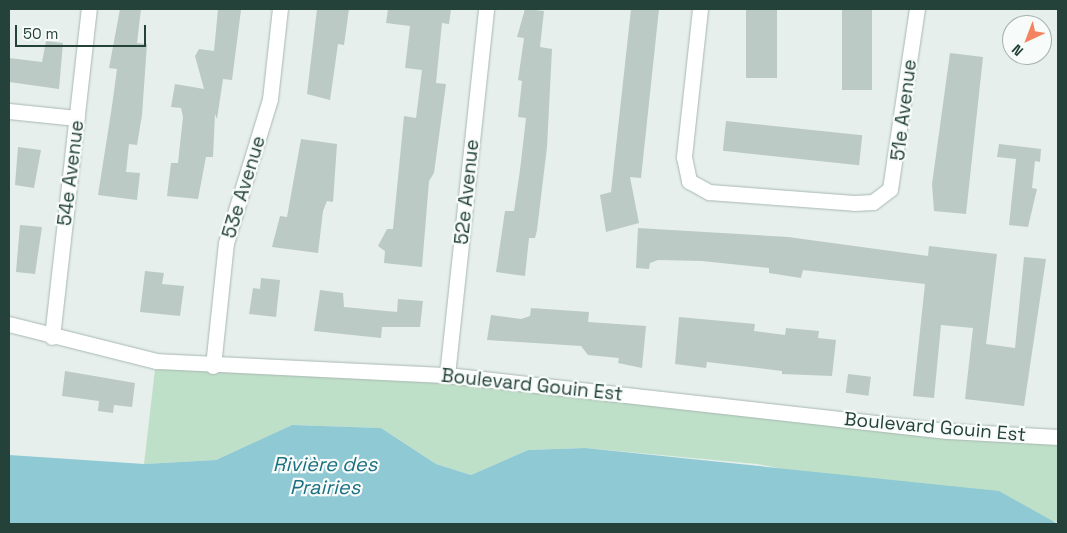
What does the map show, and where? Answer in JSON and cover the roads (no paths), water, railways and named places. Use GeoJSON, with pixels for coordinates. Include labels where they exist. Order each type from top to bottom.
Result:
{"type":"FeatureCollection","features":[{"type":"Feature","properties":{"kind":"street","name":"54e Avenue"},"geometry":{"type":"LineString","coordinates":[[52,337],[89,9]]}},
{"type":"Feature","properties":{"kind":"street","name":"53e Avenue"},"geometry":{"type":"LineString","coordinates":[[213,366],[226,243],[270,99],[280,9]]}},
{"type":"Feature","properties":{"kind":"street","name":"52e Avenue"},"geometry":{"type":"LineString","coordinates":[[447,375],[486,9]]}},
{"type":"Feature","properties":{"kind":"street","name":"51e Avenue"},"geometry":{"type":"LineString","coordinates":[[700,9],[684,157],[689,181],[709,192],[873,202],[890,189],[896,169],[916,9]]}},
{"type":"Feature","properties":{"kind":"street"},"geometry":{"type":"LineString","coordinates":[[9,111],[77,118]]}},
{"type":"Feature","properties":{"kind":"street","name":"Boulevard Gouin Est"},"geometry":{"type":"LineString","coordinates":[[9,324],[52,337],[156,361],[213,366],[447,375],[947,431],[1058,437]]}},
{"type":"Feature","properties":{"kind":"water","name":"Rivière des Prairies"},"geometry":{"type":"Polygon","coordinates":[[[292,425],[381,428],[436,464],[471,475],[528,450],[585,448],[999,491],[1058,524],[9,524],[9,455],[144,464],[216,460],[292,425]]]}}]}
